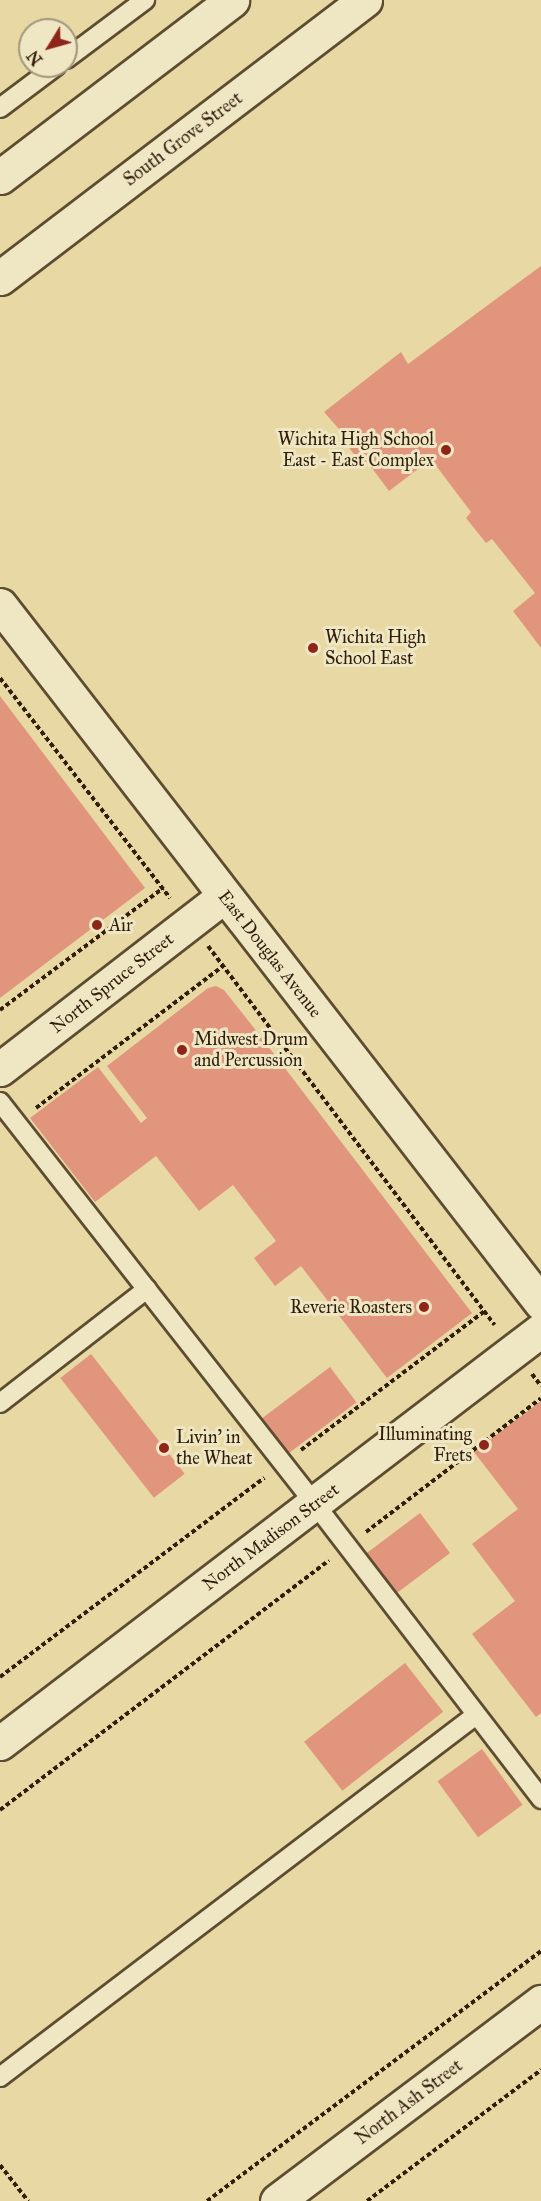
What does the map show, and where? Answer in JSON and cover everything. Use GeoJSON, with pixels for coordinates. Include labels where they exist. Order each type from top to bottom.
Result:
{"type":"FeatureCollection","features":[{"type":"Feature","properties":{"kind":"street"},"geometry":{"type":"LineString","coordinates":[[0,177],[232,0]]}},
{"type":"Feature","properties":{"kind":"street","name":"South Grove Street"},"geometry":{"type":"LineString","coordinates":[[0,278],[365,0]]}},
{"type":"Feature","properties":{"kind":"street","name":"East Douglas Avenue"},"geometry":{"type":"LineString","coordinates":[[0,605],[541,1303]]}},
{"type":"Feature","properties":{"kind":"street","name":"North Spruce Street"},"geometry":{"type":"LineString","coordinates":[[0,1069],[224,896]]}},
{"type":"Feature","properties":{"kind":"street","name":"North Madison Street"},"geometry":{"type":"LineString","coordinates":[[0,1743],[541,1330]]}},
{"type":"Feature","properties":{"kind":"street","name":"North Ash Street"},"geometry":{"type":"LineString","coordinates":[[277,2201],[541,2002]]}},
{"type":"Feature","properties":{"kind":"lane"},"geometry":{"type":"LineString","coordinates":[[78,50],[145,0]]}},
{"type":"Feature","properties":{"kind":"lane"},"geometry":{"type":"LineString","coordinates":[[0,108],[40,78]]}},
{"type":"Feature","properties":{"kind":"lane"},"geometry":{"type":"LineString","coordinates":[[0,1102],[315,1504],[541,1799]]}},
{"type":"Feature","properties":{"kind":"lane"},"geometry":{"type":"LineString","coordinates":[[0,1402],[147,1289]]}},
{"type":"Feature","properties":{"kind":"lane"},"geometry":{"type":"LineString","coordinates":[[0,2077],[476,1715]]}},
{"type":"Feature","properties":{"kind":"path"},"geometry":{"type":"LineString","coordinates":[[0,678],[223,966],[541,1386]]}},
{"type":"Feature","properties":{"kind":"path"},"geometry":{"type":"LineString","coordinates":[[0,1010],[163,888]]}},
{"type":"Feature","properties":{"kind":"path"},"geometry":{"type":"LineString","coordinates":[[16,1123],[223,966]]}},
{"type":"Feature","properties":{"kind":"path"},"geometry":{"type":"LineString","coordinates":[[0,1677],[484,1311]]}},
{"type":"Feature","properties":{"kind":"path"},"geometry":{"type":"LineString","coordinates":[[0,1810],[541,1398]]}},
{"type":"Feature","properties":{"kind":"path"},"geometry":{"type":"LineString","coordinates":[[207,2201],[541,1951]]}},
{"type":"Feature","properties":{"kind":"path"},"geometry":{"type":"LineString","coordinates":[[367,2201],[541,2070]]}},
{"type":"Feature","properties":{"kind":"path"},"geometry":{"type":"LineString","coordinates":[[0,2165],[28,2201]]}},
{"type":"Feature","properties":{"kind":"building","name":"Wichita High School East - East Complex"},"geometry":{"type":"Polygon","coordinates":[[[541,266],[541,648],[513,611],[535,593],[492,539],[486,543],[466,518],[471,512],[431,459],[389,491],[369,464],[362,465],[344,441],[346,437],[324,412],[401,352],[408,364],[541,266]]]}},
{"type":"Feature","properties":{"kind":"building"},"geometry":{"type":"Polygon","coordinates":[[[0,696],[145,888],[0,998],[0,696]]]}},
{"type":"Feature","properties":{"kind":"building"},"geometry":{"type":"Polygon","coordinates":[[[216,986],[224,990],[258,1033],[472,1313],[387,1378],[301,1266],[275,1286],[254,1258],[276,1241],[233,1185],[199,1211],[156,1156],[95,1202],[30,1118],[98,1067],[141,1123],[147,1118],[107,1066],[208,988],[216,986]]]}},
{"type":"Feature","properties":{"kind":"building"},"geometry":{"type":"Polygon","coordinates":[[[91,1354],[185,1474],[154,1498],[60,1378],[91,1354]]]}},
{"type":"Feature","properties":{"kind":"building"},"geometry":{"type":"Polygon","coordinates":[[[330,1367],[356,1402],[289,1453],[262,1418],[330,1367]]]}},
{"type":"Feature","properties":{"kind":"building"},"geometry":{"type":"Polygon","coordinates":[[[541,1401],[541,1713],[536,1717],[472,1634],[515,1601],[472,1544],[518,1509],[474,1452],[541,1401]]]}},
{"type":"Feature","properties":{"kind":"building"},"geometry":{"type":"Polygon","coordinates":[[[420,1513],[450,1553],[397,1593],[366,1553],[420,1513]]]}},
{"type":"Feature","properties":{"kind":"building"},"geometry":{"type":"Polygon","coordinates":[[[405,1663],[443,1712],[342,1791],[304,1742],[405,1663]]]}},
{"type":"Feature","properties":{"kind":"building"},"geometry":{"type":"Polygon","coordinates":[[[482,1749],[523,1805],[478,1837],[438,1781],[482,1749]]]}},
{"type":"Feature","properties":{"kind":"place","name":"Wichita High School East - East Complex"},"geometry":{"type":"Point","coordinates":[446,450]}},
{"type":"Feature","properties":{"kind":"place","name":"Wichita High School East"},"geometry":{"type":"Point","coordinates":[313,648]}},
{"type":"Feature","properties":{"kind":"place","name":"Air"},"geometry":{"type":"Point","coordinates":[97,925]}},
{"type":"Feature","properties":{"kind":"place","name":"Midwest Drum and Percussion"},"geometry":{"type":"Point","coordinates":[182,1050]}},
{"type":"Feature","properties":{"kind":"place","name":"Reverie Roasters"},"geometry":{"type":"Point","coordinates":[424,1307]}},
{"type":"Feature","properties":{"kind":"place","name":"Illuminating Frets"},"geometry":{"type":"Point","coordinates":[484,1445]}},
{"type":"Feature","properties":{"kind":"place","name":"Livin' in the Wheat"},"geometry":{"type":"Point","coordinates":[164,1448]}}]}
